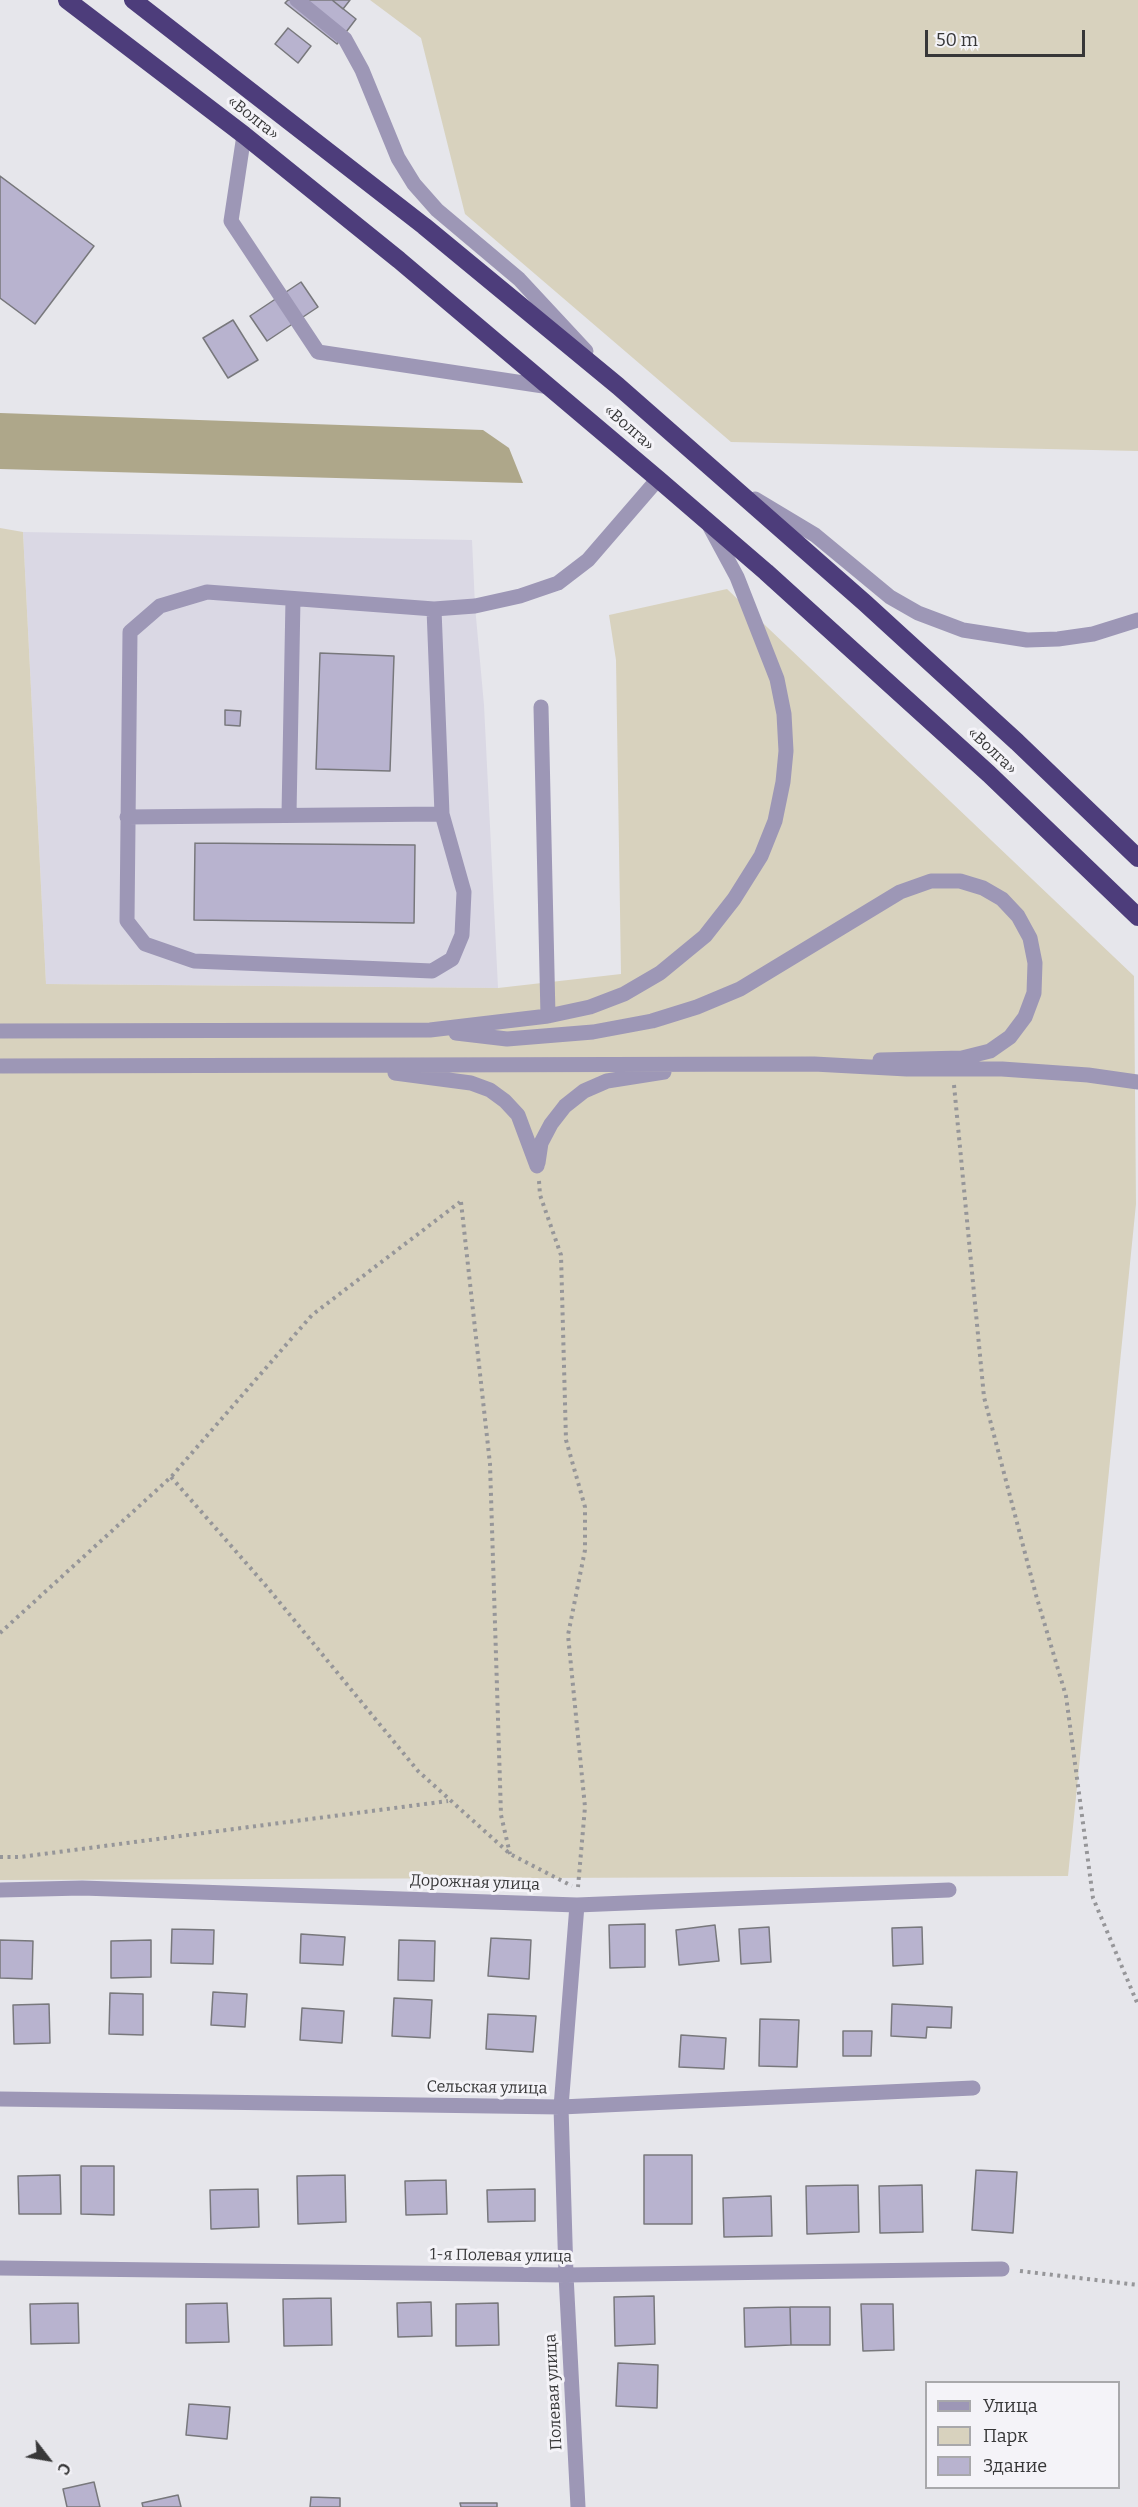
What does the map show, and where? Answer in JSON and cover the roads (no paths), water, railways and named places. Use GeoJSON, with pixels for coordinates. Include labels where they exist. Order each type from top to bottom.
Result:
{"type":"FeatureCollection","features":[{"type":"Feature","properties":{"kind":"highway","name":"«Волга»"},"geometry":{"type":"LineString","coordinates":[[66,0],[244,135],[658,479],[766,572],[989,774],[1138,917]]}},
{"type":"Feature","properties":{"kind":"highway","name":"«Волга»"},"geometry":{"type":"LineString","coordinates":[[133,0],[424,226],[618,386],[732,485],[1017,742],[1138,858]]}},
{"type":"Feature","properties":{"kind":"street"},"geometry":{"type":"LineString","coordinates":[[297,0],[345,39],[362,70],[398,158],[414,184],[437,210],[519,279],[618,386]]}},
{"type":"Feature","properties":{"kind":"street"},"geometry":{"type":"LineString","coordinates":[[244,135],[231,221],[318,352],[550,387]]}},
{"type":"Feature","properties":{"kind":"street"},"geometry":{"type":"LineString","coordinates":[[434,609],[442,814],[464,892],[462,935],[452,959],[432,971],[194,961],[145,944],[127,921],[130,632],[160,606],[207,592],[434,609],[475,606],[558,583],[588,560],[658,479]]}},
{"type":"Feature","properties":{"kind":"street"},"geometry":{"type":"LineString","coordinates":[[732,485],[814,535],[890,597],[918,613],[963,630],[1027,640],[1058,639],[1093,634],[1138,620]]}},
{"type":"Feature","properties":{"kind":"street"},"geometry":{"type":"LineString","coordinates":[[430,1030],[548,1016],[590,1007],[624,994],[660,973],[705,936],[734,899],[761,856],[775,820],[783,782],[786,751],[784,714],[777,679],[737,577],[709,524]]}},
{"type":"Feature","properties":{"kind":"street"},"geometry":{"type":"LineString","coordinates":[[289,814],[293,599]]}},
{"type":"Feature","properties":{"kind":"street"},"geometry":{"type":"LineString","coordinates":[[541,707],[548,1016]]}},
{"type":"Feature","properties":{"kind":"street"},"geometry":{"type":"LineString","coordinates":[[128,817],[442,814]]}},
{"type":"Feature","properties":{"kind":"street"},"geometry":{"type":"LineString","coordinates":[[0,1030],[430,1030],[507,1039],[593,1032],[652,1021],[697,1007],[740,988],[900,892],[931,881],[960,881],[983,888],[1002,899],[1018,916],[1030,938],[1035,963],[1034,993],[1020,1024],[1010,1037],[990,1051],[962,1058],[909,1058],[814,1064]]}},
{"type":"Feature","properties":{"kind":"street"},"geometry":{"type":"LineString","coordinates":[[0,1066],[814,1064],[1056,1072],[1138,1082]]}},
{"type":"Feature","properties":{"kind":"street"},"geometry":{"type":"LineString","coordinates":[[335,1065],[471,1083],[490,1090],[518,1115],[537,1166],[541,1143],[551,1124],[565,1106],[584,1091],[607,1081],[704,1065]]}},
{"type":"Feature","properties":{"kind":"street","name":"Дорожная улица"},"geometry":{"type":"LineString","coordinates":[[0,1890],[82,1888],[577,1897],[949,1890]]}},
{"type":"Feature","properties":{"kind":"street","name":"Полевая улица"},"geometry":{"type":"LineString","coordinates":[[577,1897],[561,2107],[566,2275],[578,2507]]}},
{"type":"Feature","properties":{"kind":"street","name":"Сельская улица"},"geometry":{"type":"LineString","coordinates":[[0,2099],[561,2107],[973,2088]]}},
{"type":"Feature","properties":{"kind":"street","name":"1-я Полевая улица"},"geometry":{"type":"LineString","coordinates":[[0,2268],[566,2275],[1002,2269]]}}]}
